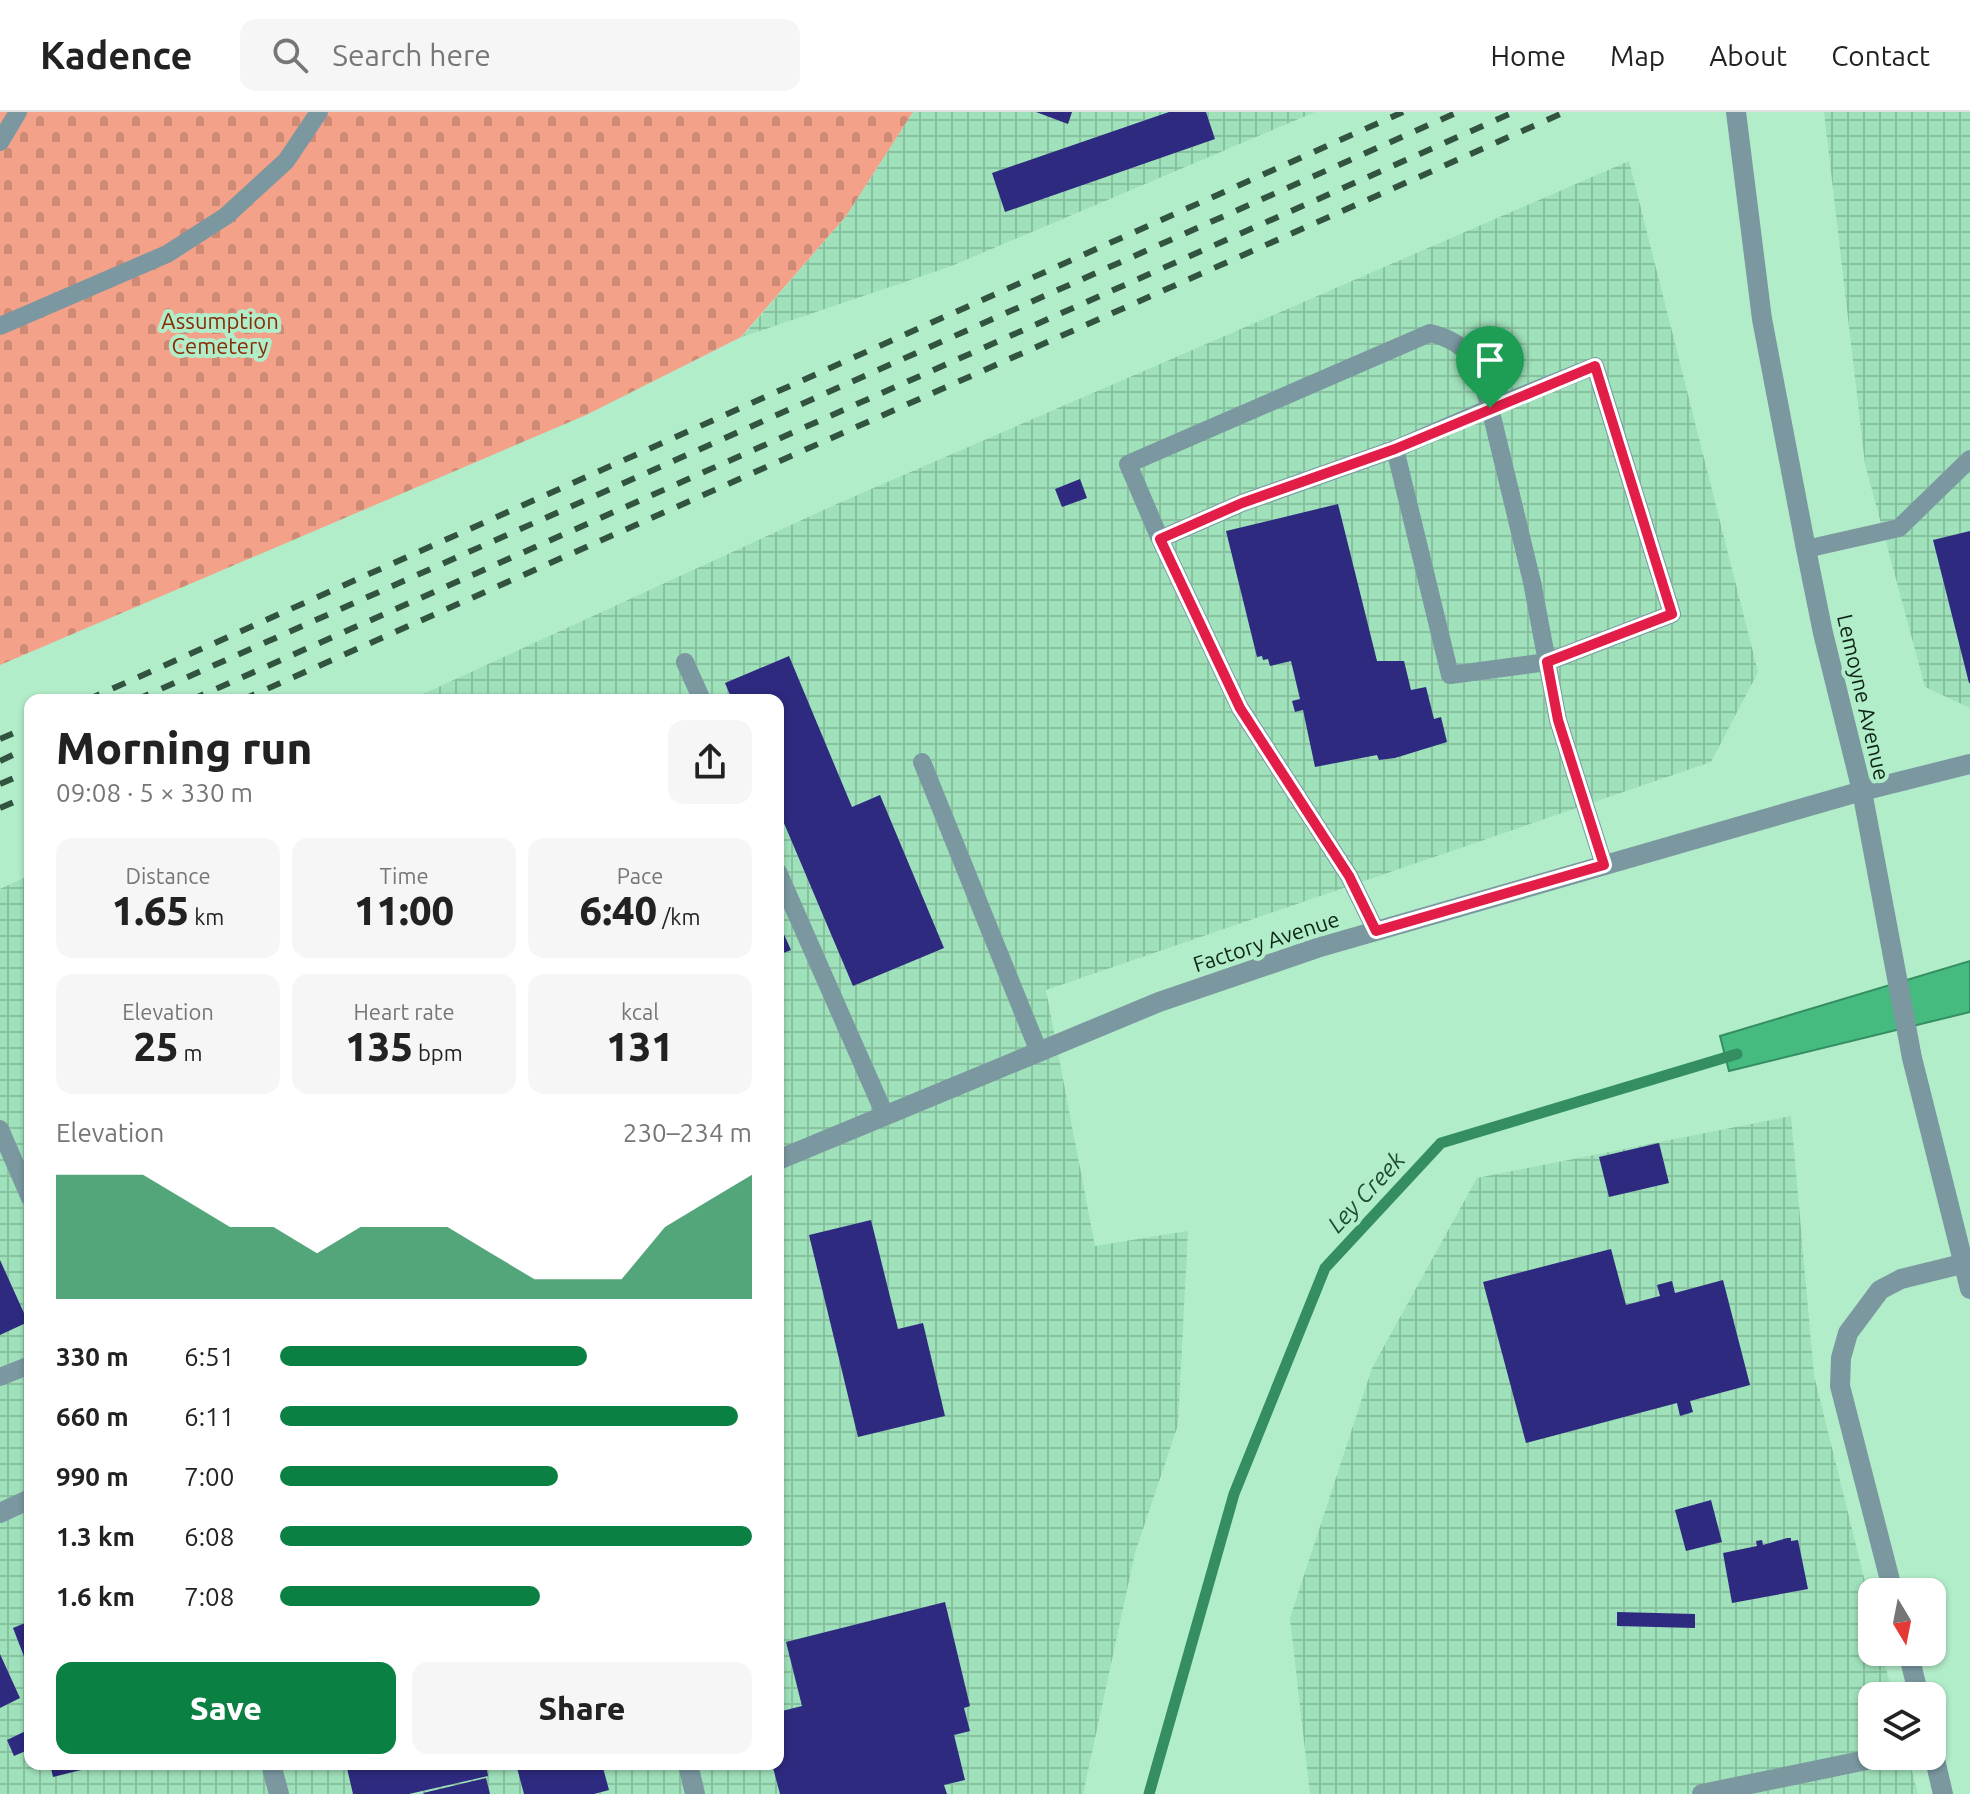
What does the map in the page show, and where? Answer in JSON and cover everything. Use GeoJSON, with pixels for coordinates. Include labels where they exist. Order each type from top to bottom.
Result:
{"type":"FeatureCollection","features":[{"type":"Feature","properties":{"kind":"street","name":"Lemoyne Avenue"},"geometry":{"type":"LineString","coordinates":[[1736,112],[1762,319],[1806,549],[1862,791],[1912,1058],[1967,1263],[1970,1289]]}},
{"type":"Feature","properties":{"kind":"street","name":"Factory Avenue"},"geometry":{"type":"LineString","coordinates":[[784,1157],[1159,1002],[1317,948],[1862,791],[1970,764]]}},
{"type":"Feature","properties":{"kind":"street"},"geometry":{"type":"LineString","coordinates":[[1889,1578],[1840,1386],[1841,1358],[1848,1333],[1880,1290],[1901,1279],[1967,1263]]}},
{"type":"Feature","properties":{"kind":"street"},"geometry":{"type":"LineString","coordinates":[[0,1513],[24,1502]]}},
{"type":"Feature","properties":{"kind":"street"},"geometry":{"type":"LineString","coordinates":[[1702,1794],[1858,1762]]}},
{"type":"Feature","properties":{"kind":"street"},"geometry":{"type":"LineString","coordinates":[[273,1770],[279,1794]]}},
{"type":"Feature","properties":{"kind":"street"},"geometry":{"type":"LineString","coordinates":[[689,1770],[695,1794]]}},
{"type":"Feature","properties":{"kind":"street"},"geometry":{"type":"LineString","coordinates":[[1937,1770],[1943,1794]]}},
{"type":"Feature","properties":{"kind":"lane"},"geometry":{"type":"LineString","coordinates":[[0,142],[18,112]]}},
{"type":"Feature","properties":{"kind":"lane"},"geometry":{"type":"LineString","coordinates":[[0,326],[167,254],[226,216],[286,161],[319,112]]}},
{"type":"Feature","properties":{"kind":"lane"},"geometry":{"type":"LineString","coordinates":[[1376,931],[1349,876],[1240,708],[1128,464],[1430,333],[1452,338],[1467,350],[1477,367],[1490,408],[1532,582],[1558,720],[1604,865]]}},
{"type":"Feature","properties":{"kind":"lane"},"geometry":{"type":"LineString","coordinates":[[1160,539],[1242,503],[1395,449],[1595,366],[1672,614],[1547,662],[1450,675],[1395,449]]}},
{"type":"Feature","properties":{"kind":"lane"},"geometry":{"type":"LineString","coordinates":[[1806,549],[1899,528],[1970,459]]}},
{"type":"Feature","properties":{"kind":"lane"},"geometry":{"type":"LineString","coordinates":[[685,662],[699,694]]}},
{"type":"Feature","properties":{"kind":"lane"},"geometry":{"type":"LineString","coordinates":[[922,762],[1039,1052]]}},
{"type":"Feature","properties":{"kind":"lane"},"geometry":{"type":"LineString","coordinates":[[784,886],[885,1115]]}},
{"type":"Feature","properties":{"kind":"lane"},"geometry":{"type":"LineString","coordinates":[[0,1129],[24,1184]]}},
{"type":"Feature","properties":{"kind":"lane"},"geometry":{"type":"LineString","coordinates":[[0,1377],[24,1367]]}},
{"type":"Feature","properties":{"kind":"shaded area"},"geometry":{"type":"Polygon","coordinates":[[[913,112],[1315,112],[949,267],[742,337],[846,216],[913,112]]]}},
{"type":"Feature","properties":{"kind":"shaded area"},"geometry":{"type":"Polygon","coordinates":[[[1824,112],[1970,112],[1970,708],[1925,687],[1865,464],[1824,112]]]}},
{"type":"Feature","properties":{"kind":"shaded area"},"geometry":{"type":"Polygon","coordinates":[[[1629,161],[1758,672],[1711,762],[1046,990],[1095,1246],[1188,1231],[1178,1425],[1135,1553],[1083,1794],[0,1794],[0,889],[24,878],[24,1770],[784,1770],[784,694],[423,694],[839,503],[1629,161]]]}},
{"type":"Feature","properties":{"kind":"shaded area"},"geometry":{"type":"Polygon","coordinates":[[[1970,961],[1970,1012],[1729,1071],[1720,1036],[1970,961]]]}},
{"type":"Feature","properties":{"kind":"shaded area"},"geometry":{"type":"Polygon","coordinates":[[[1791,1116],[1814,1375],[1864,1578],[1858,1578],[1858,1666],[1886,1666],[1890,1682],[1858,1682],[1858,1770],[1912,1770],[1918,1794],[1310,1794],[1290,1618],[1372,1368],[1477,1178],[1791,1116]]]}},
{"type":"Feature","properties":{"kind":"green space","name":"Assumption Cemetery"},"geometry":{"type":"Polygon","coordinates":[[[0,112],[913,112],[846,216],[741,337],[586,415],[0,665],[0,112]]]}},
{"type":"Feature","properties":{"kind":"building"},"geometry":{"type":"Polygon","coordinates":[[[1036,112],[1072,112],[1068,124],[1036,112]]]}},
{"type":"Feature","properties":{"kind":"building"},"geometry":{"type":"Polygon","coordinates":[[[1169,112],[1206,112],[1215,139],[1005,212],[992,173],[1169,112]]]}},
{"type":"Feature","properties":{"kind":"building"},"geometry":{"type":"Polygon","coordinates":[[[1080,479],[1087,498],[1062,507],[1055,489],[1080,479]]]}},
{"type":"Feature","properties":{"kind":"building"},"geometry":{"type":"Polygon","coordinates":[[[1338,504],[1377,661],[1404,661],[1411,690],[1426,687],[1434,719],[1441,717],[1447,742],[1395,758],[1379,760],[1377,755],[1315,767],[1303,710],[1295,712],[1292,701],[1300,699],[1291,661],[1270,666],[1268,659],[1257,657],[1226,531],[1338,504]]]}},
{"type":"Feature","properties":{"kind":"building"},"geometry":{"type":"Polygon","coordinates":[[[1970,531],[1970,683],[1969,683],[1933,540],[1970,531]]]}},
{"type":"Feature","properties":{"kind":"building"},"geometry":{"type":"Polygon","coordinates":[[[789,656],[852,807],[880,795],[944,948],[853,986],[784,823],[784,694],[730,694],[725,683],[789,656]]]}},
{"type":"Feature","properties":{"kind":"building"},"geometry":{"type":"Polygon","coordinates":[[[784,934],[791,950],[784,953],[784,934]]]}},
{"type":"Feature","properties":{"kind":"building"},"geometry":{"type":"Polygon","coordinates":[[[1659,1143],[1669,1183],[1609,1197],[1599,1157],[1659,1143]]]}},
{"type":"Feature","properties":{"kind":"building"},"geometry":{"type":"Polygon","coordinates":[[[871,1220],[898,1329],[923,1323],[945,1416],[858,1437],[809,1235],[871,1220]]]}},
{"type":"Feature","properties":{"kind":"building"},"geometry":{"type":"Polygon","coordinates":[[[1611,1249],[1626,1305],[1660,1296],[1657,1285],[1672,1281],[1675,1293],[1723,1280],[1750,1385],[1690,1401],[1693,1412],[1680,1416],[1677,1403],[1526,1443],[1483,1282],[1611,1249]]]}},
{"type":"Feature","properties":{"kind":"building"},"geometry":{"type":"Polygon","coordinates":[[[0,1260],[24,1313],[24,1324],[0,1335],[0,1260]]]}},
{"type":"Feature","properties":{"kind":"building"},"geometry":{"type":"Polygon","coordinates":[[[1711,1500],[1722,1542],[1686,1551],[1675,1510],[1711,1500]]]}},
{"type":"Feature","properties":{"kind":"building"},"geometry":{"type":"Polygon","coordinates":[[[1787,1538],[1798,1540],[1808,1589],[1732,1603],[1723,1553],[1757,1546],[1756,1541],[1762,1540],[1763,1545],[1787,1538]]]}},
{"type":"Feature","properties":{"kind":"building"},"geometry":{"type":"Polygon","coordinates":[[[945,1602],[970,1706],[964,1708],[970,1731],[954,1735],[965,1780],[944,1785],[947,1794],[780,1794],[774,1770],[784,1770],[784,1710],[802,1706],[786,1642],[945,1602]]]}},
{"type":"Feature","properties":{"kind":"building"},"geometry":{"type":"Polygon","coordinates":[[[1617,1612],[1695,1614],[1695,1628],[1617,1626],[1617,1612]]]}},
{"type":"Feature","properties":{"kind":"building"},"geometry":{"type":"Polygon","coordinates":[[[24,1623],[24,1656],[13,1628],[24,1623]]]}},
{"type":"Feature","properties":{"kind":"building"},"geometry":{"type":"Polygon","coordinates":[[[0,1654],[20,1698],[0,1708],[0,1654]]]}},
{"type":"Feature","properties":{"kind":"building"},"geometry":{"type":"Polygon","coordinates":[[[24,1732],[24,1752],[14,1756],[7,1740],[24,1732]]]}},
{"type":"Feature","properties":{"kind":"building"},"geometry":{"type":"Polygon","coordinates":[[[51,1770],[81,1770],[53,1777],[51,1770]]]}},
{"type":"Feature","properties":{"kind":"building"},"geometry":{"type":"Polygon","coordinates":[[[347,1770],[487,1770],[488,1776],[409,1794],[353,1794],[347,1770]]]}},
{"type":"Feature","properties":{"kind":"building"},"geometry":{"type":"Polygon","coordinates":[[[518,1770],[604,1770],[609,1790],[594,1794],[524,1794],[518,1770]]]}},
{"type":"Feature","properties":{"kind":"building"},"geometry":{"type":"Polygon","coordinates":[[[486,1778],[490,1794],[423,1793],[486,1778]]]}},
{"type":"Feature","properties":{"kind":"waterway","name":"Ley Creek"},"geometry":{"type":"LineString","coordinates":[[1149,1794],[1234,1494],[1325,1268],[1441,1143],[1737,1054]]}},
{"type":"Feature","properties":{"kind":"railway"},"geometry":{"type":"LineString","coordinates":[[100,694],[1403,112]]}},
{"type":"Feature","properties":{"kind":"railway"},"geometry":{"type":"LineString","coordinates":[[149,694],[1458,112]]}},
{"type":"Feature","properties":{"kind":"railway"},"geometry":{"type":"LineString","coordinates":[[204,694],[1514,112]]}},
{"type":"Feature","properties":{"kind":"railway"},"geometry":{"type":"LineString","coordinates":[[256,694],[1565,112]]}},
{"type":"Feature","properties":{"kind":"railway"},"geometry":{"type":"LineString","coordinates":[[0,739],[24,729]]}},
{"type":"Feature","properties":{"kind":"railway"},"geometry":{"type":"LineString","coordinates":[[0,761],[24,750]]}},
{"type":"Feature","properties":{"kind":"railway"},"geometry":{"type":"LineString","coordinates":[[0,784],[24,774]]}},
{"type":"Feature","properties":{"kind":"railway"},"geometry":{"type":"LineString","coordinates":[[0,808],[24,798]]}},
{"type":"Feature","properties":{"kind":"route"},"geometry":{"type":"LineString","coordinates":[[1595,366],[1672,614],[1547,662],[1558,720],[1604,865],[1376,931],[1349,876],[1240,708],[1160,539],[1242,503],[1395,449],[1490,408],[1595,366]]}}]}
